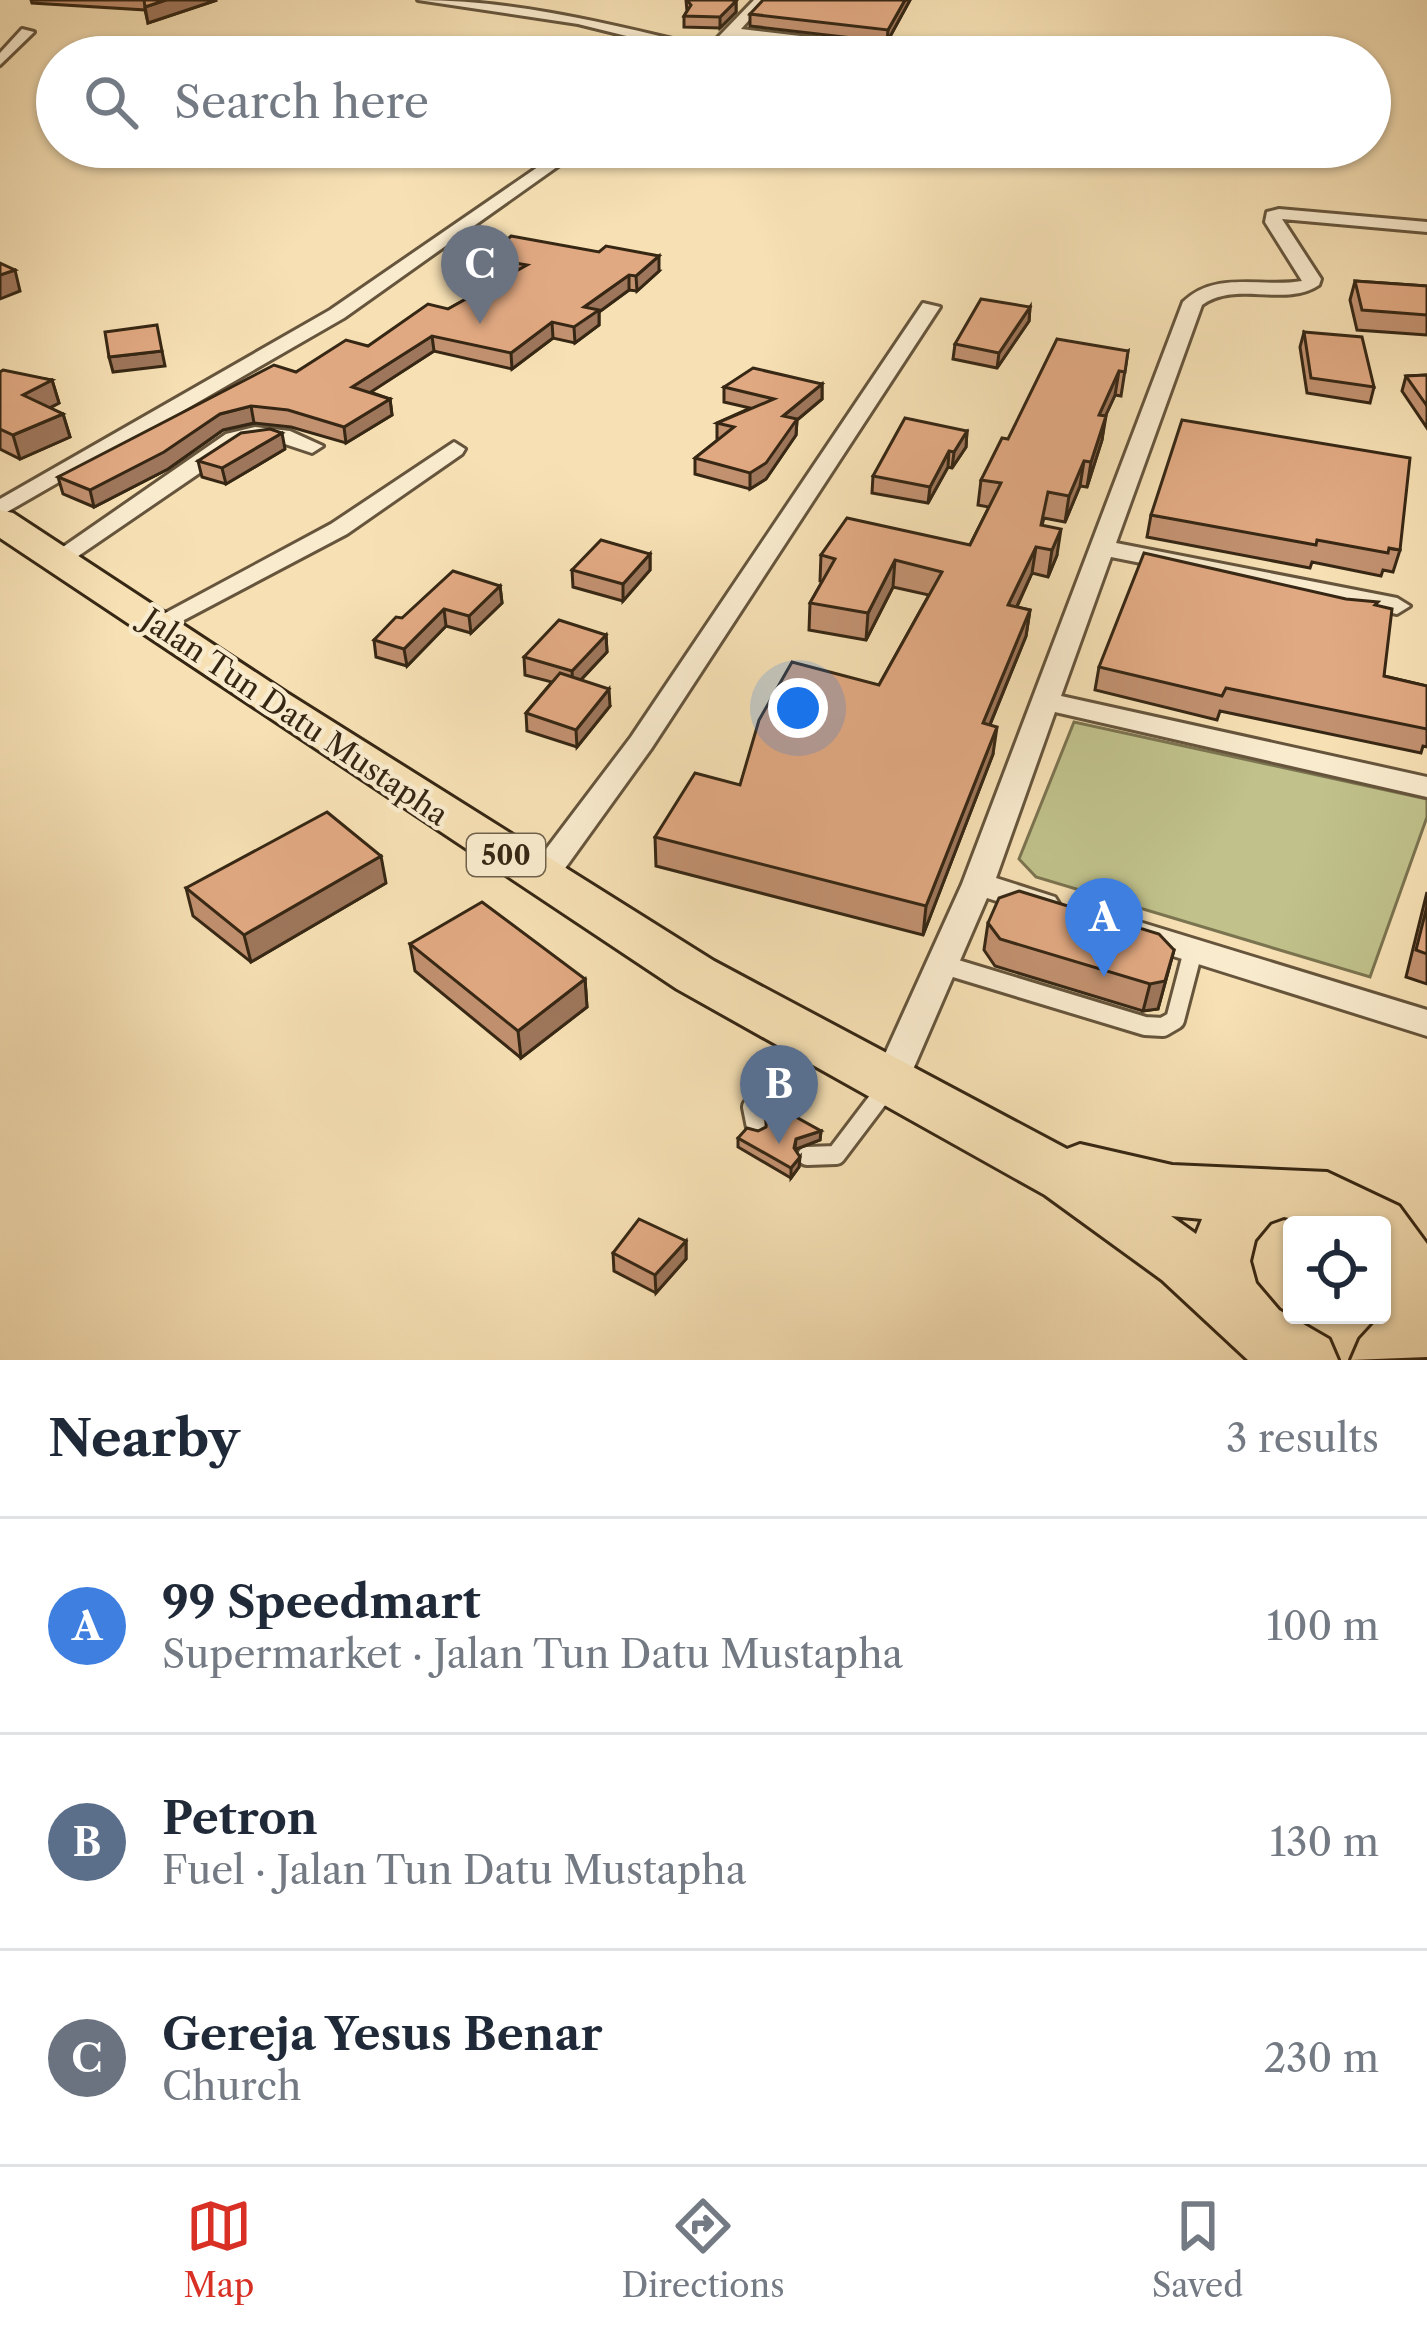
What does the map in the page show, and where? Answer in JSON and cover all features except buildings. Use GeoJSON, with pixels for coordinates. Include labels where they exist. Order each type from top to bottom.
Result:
{"type":"FeatureCollection","features":[{"type":"Feature","properties":{"kind":"main road","name":"Jalan Tun Datu Mustapha"},"geometry":{"type":"LineString","coordinates":[[0,521],[542,877],[889,1085],[1033,1154],[1160,1238],[1266,1341]]}},
{"type":"Feature","properties":{"kind":"main road","name":"Jalan Tun Datu Mustapha"},"geometry":{"type":"LineString","coordinates":[[1033,1154],[1155,1192],[1201,1197],[1270,1195]]}},
{"type":"Feature","properties":{"kind":"main road","name":"500"},"geometry":{"type":"LineString","coordinates":[[1266,1341],[1223,1286],[1220,1238],[1231,1218],[1247,1203],[1270,1195],[1323,1196],[1361,1216]]}},
{"type":"Feature","properties":{"kind":"main road","name":"500"},"geometry":{"type":"LineString","coordinates":[[1391,1236],[1412,1267],[1420,1292],[1420,1316],[1402,1355]]}},
{"type":"Feature","properties":{"kind":"street"},"geometry":{"type":"LineString","coordinates":[[424,0],[578,20],[643,36]]}},
{"type":"Feature","properties":{"kind":"street"},"geometry":{"type":"LineString","coordinates":[[739,4],[759,3]]}},
{"type":"Feature","properties":{"kind":"street"},"geometry":{"type":"LineString","coordinates":[[730,36],[759,3]]}},
{"type":"Feature","properties":{"kind":"street"},"geometry":{"type":"LineString","coordinates":[[0,61],[27,32]]}},
{"type":"Feature","properties":{"kind":"street"},"geometry":{"type":"LineString","coordinates":[[734,32],[774,36]]}},
{"type":"Feature","properties":{"kind":"street"},"geometry":{"type":"LineString","coordinates":[[0,509],[337,314],[547,168]]}},
{"type":"Feature","properties":{"kind":"street"},"geometry":{"type":"LineString","coordinates":[[889,1085],[978,884],[1100,547],[1160,426],[1184,325],[1200,296],[1224,289],[1285,290],[1310,285],[1312,279],[1273,216],[1286,213],[1427,226]]}},
{"type":"Feature","properties":{"kind":"street"},"geometry":{"type":"LineString","coordinates":[[542,877],[641,742],[930,307]]}},
{"type":"Feature","properties":{"kind":"street"},"geometry":{"type":"LineString","coordinates":[[59,558],[233,439],[255,430],[272,431],[312,446]]}},
{"type":"Feature","properties":{"kind":"street"},"geometry":{"type":"LineString","coordinates":[[156,625],[339,529],[454,449]]}},
{"type":"Feature","properties":{"kind":"street"},"geometry":{"type":"LineString","coordinates":[[1100,547],[1397,606]]}},
{"type":"Feature","properties":{"kind":"street"},"geometry":{"type":"LineString","coordinates":[[1043,701],[1427,788]]}},
{"type":"Feature","properties":{"kind":"street"},"geometry":{"type":"LineString","coordinates":[[978,884],[1427,1022]]}},
{"type":"Feature","properties":{"kind":"lane"},"geometry":{"type":"LineString","coordinates":[[944,965],[1145,1026],[1163,1027],[1174,1020],[1193,951]]}},
{"type":"Feature","properties":{"kind":"lane"},"geometry":{"type":"LineString","coordinates":[[756,1127],[752,1107],[808,1039]]}},
{"type":"Feature","properties":{"kind":"lane"},"geometry":{"type":"LineString","coordinates":[[807,1156],[823,1160],[836,1155],[889,1085]]}},
{"type":"Feature","properties":{"kind":"green space"},"geometry":{"type":"Polygon","coordinates":[[[1074,722],[1427,799],[1427,817],[1370,977],[1036,877],[1019,859],[1074,722]]]}},
{"type":"Feature","properties":{"kind":"place","name":"Gereja Yesus Benar"},"geometry":{"type":"Point","coordinates":[480,324]}},
{"type":"Feature","properties":{"kind":"place","name":"99 Speedmart"},"geometry":{"type":"Point","coordinates":[1104,977]}},
{"type":"Feature","properties":{"kind":"place","name":"Petron"},"geometry":{"type":"Point","coordinates":[779,1144]}}]}
